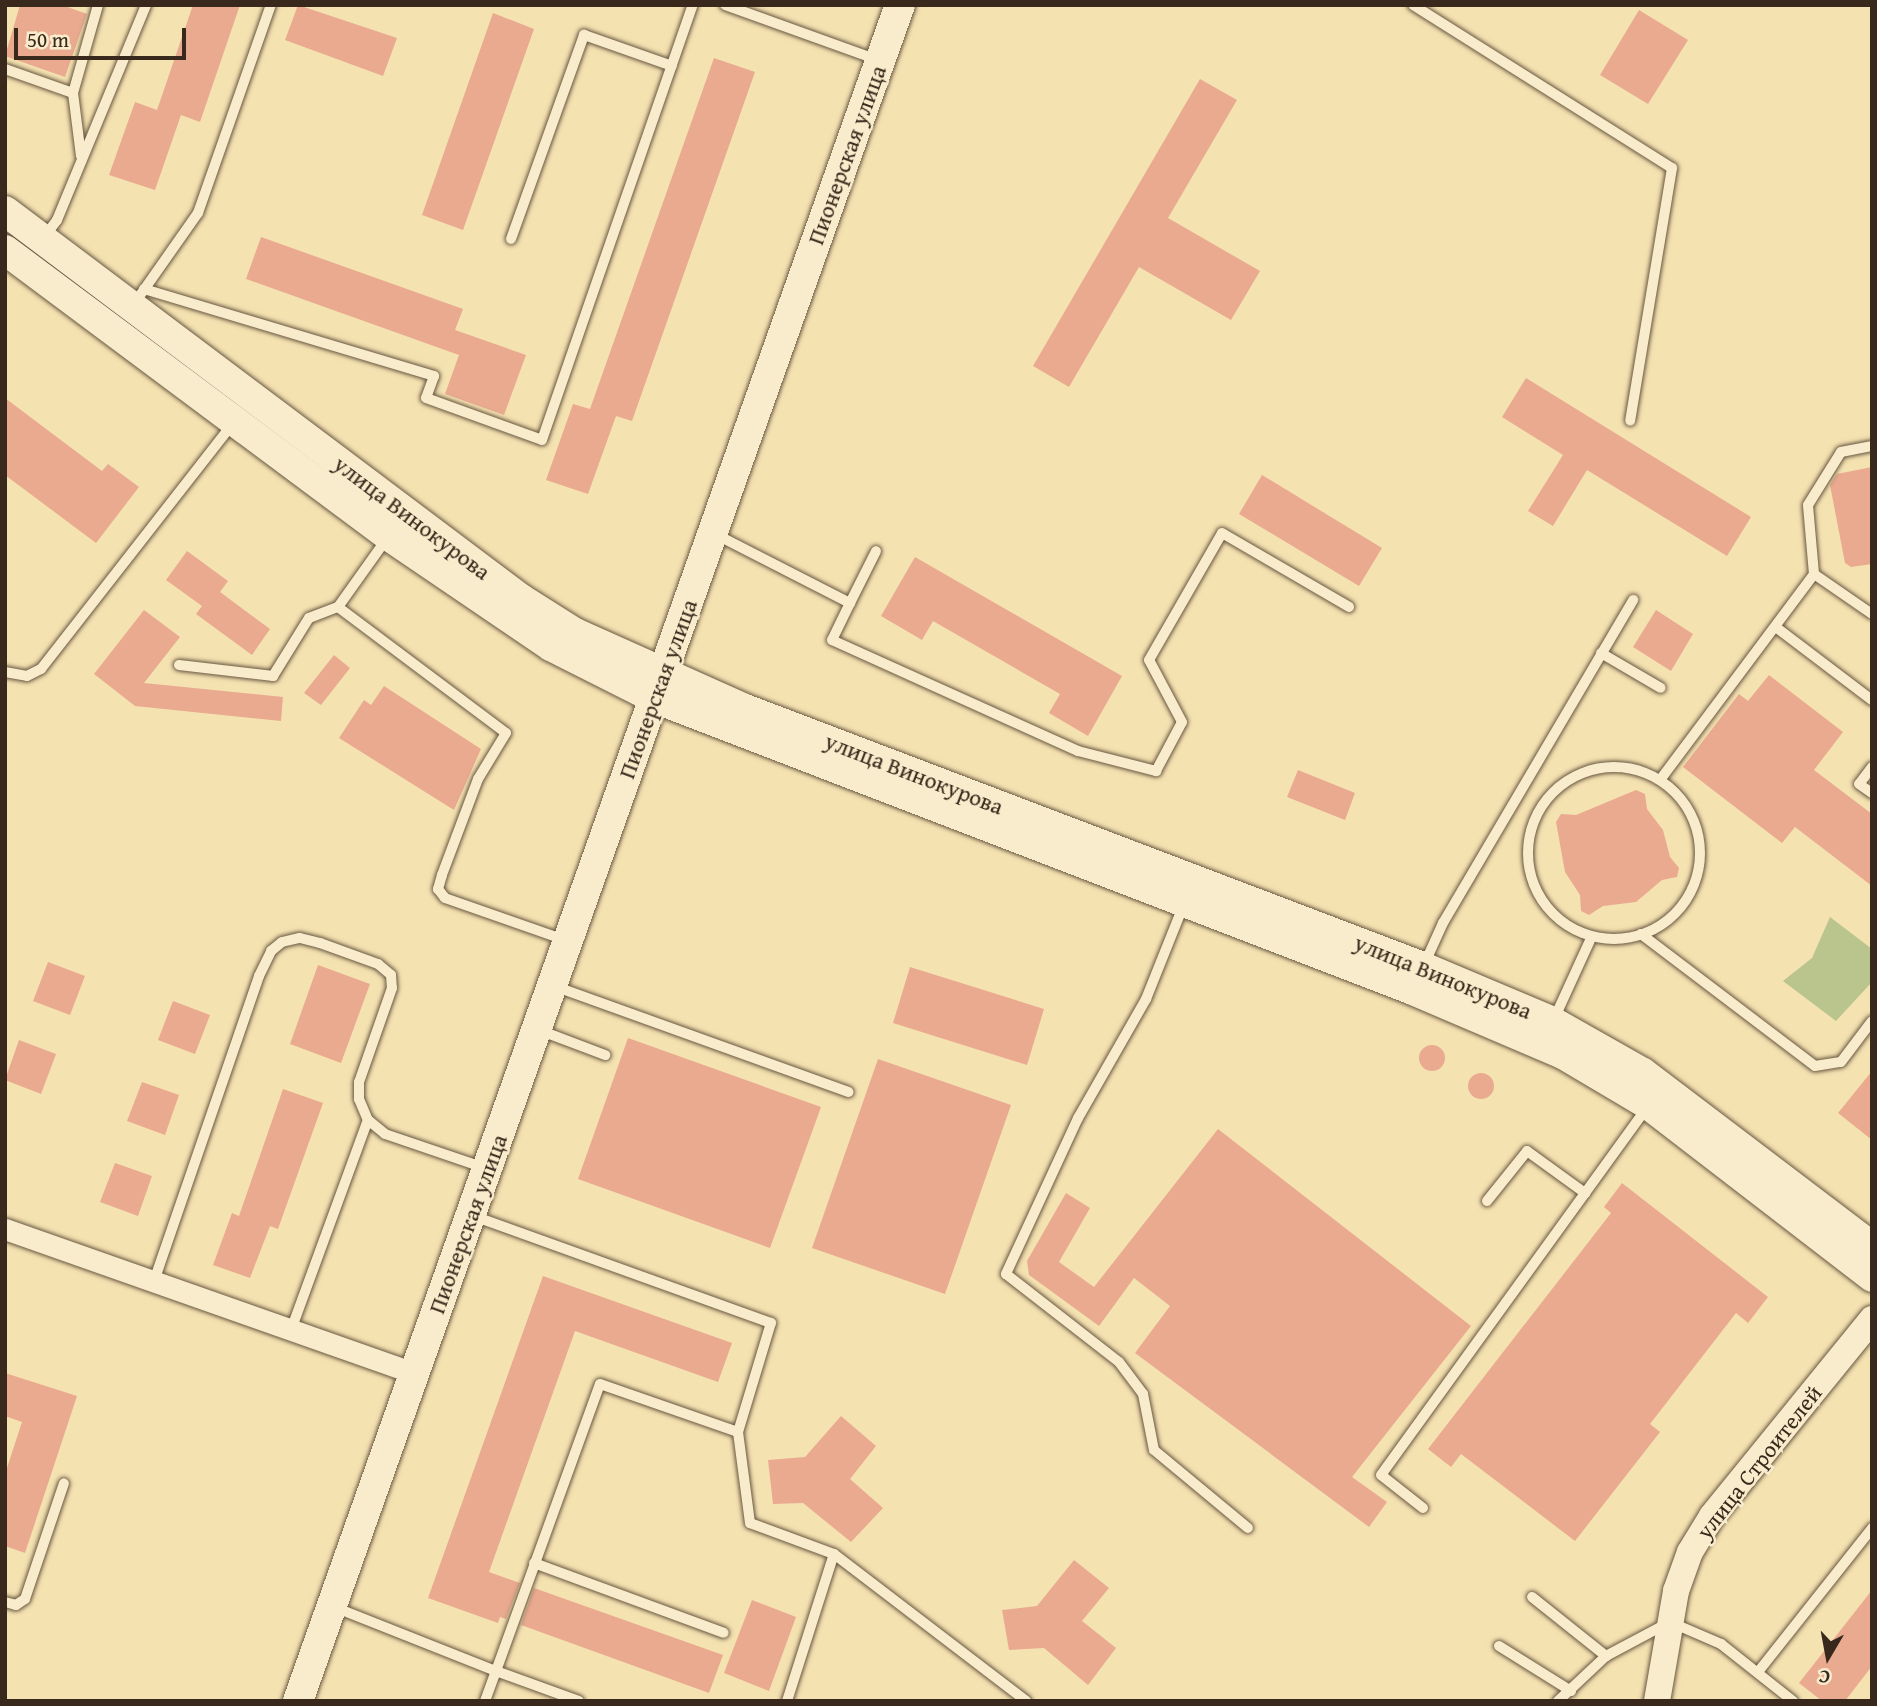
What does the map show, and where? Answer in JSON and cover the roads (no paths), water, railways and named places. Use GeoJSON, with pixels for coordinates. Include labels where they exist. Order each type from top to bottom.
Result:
{"type":"FeatureCollection","features":[{"type":"Feature","properties":{"kind":"main road","name":"Пионерская улица"},"geometry":{"type":"LineString","coordinates":[[298,1701],[900,5]]}},
{"type":"Feature","properties":{"kind":"main road","name":"улица Винокурова"},"geometry":{"type":"LineString","coordinates":[[5,211],[27,252],[114,333],[388,536],[506,619],[659,687],[1418,979],[1553,1022],[1676,1097],[1872,1247]]}},
{"type":"Feature","properties":{"kind":"main road","name":"улица Винокурова"},"geometry":{"type":"LineString","coordinates":[[27,252],[137,299],[521,599],[659,687]]}},
{"type":"Feature","properties":{"kind":"main road","name":"улица Винокурова"},"geometry":{"type":"LineString","coordinates":[[1418,979],[1563,1054],[1649,1105],[1872,1277]]}},
{"type":"Feature","properties":{"kind":"street"},"geometry":{"type":"LineString","coordinates":[[5,1229],[415,1373]]}},
{"type":"Feature","properties":{"kind":"street","name":"улица Строителей"},"geometry":{"type":"LineString","coordinates":[[1657,1701],[1670,1622],[1690,1552],[1712,1516],[1872,1319]]}},
{"type":"Feature","properties":{"kind":"lane"},"geometry":{"type":"LineString","coordinates":[[81,158],[73,93],[98,5]]}},
{"type":"Feature","properties":{"kind":"lane"},"geometry":{"type":"LineString","coordinates":[[27,252],[57,220],[146,5]]}},
{"type":"Feature","properties":{"kind":"lane"},"geometry":{"type":"LineString","coordinates":[[114,333],[198,213],[271,5]]}},
{"type":"Feature","properties":{"kind":"lane"},"geometry":{"type":"LineString","coordinates":[[137,299],[434,376],[426,398],[542,440],[694,5]]}},
{"type":"Feature","properties":{"kind":"lane"},"geometry":{"type":"LineString","coordinates":[[725,5],[881,61]]}},
{"type":"Feature","properties":{"kind":"lane"},"geometry":{"type":"LineString","coordinates":[[1413,5],[1672,168],[1630,421]]}},
{"type":"Feature","properties":{"kind":"lane"},"geometry":{"type":"LineString","coordinates":[[511,239],[584,35],[672,66]]}},
{"type":"Feature","properties":{"kind":"lane"},"geometry":{"type":"LineString","coordinates":[[5,69],[73,93]]}},
{"type":"Feature","properties":{"kind":"lane"},"geometry":{"type":"LineString","coordinates":[[5,672],[27,676],[41,669],[234,422]]}},
{"type":"Feature","properties":{"kind":"lane"},"geometry":{"type":"LineString","coordinates":[[1660,780],[1777,628],[1814,574],[1808,505],[1842,452],[1872,446]]}},
{"type":"Feature","properties":{"kind":"lane"},"geometry":{"type":"LineString","coordinates":[[713,533],[850,603]]}},
{"type":"Feature","properties":{"kind":"lane"},"geometry":{"type":"LineString","coordinates":[[876,551],[832,640],[1078,751],[1156,771],[1182,722],[1149,660],[1222,533],[1349,607]]}},
{"type":"Feature","properties":{"kind":"lane"},"geometry":{"type":"LineString","coordinates":[[179,665],[274,676],[309,618],[338,607],[388,536]]}},
{"type":"Feature","properties":{"kind":"lane"},"geometry":{"type":"LineString","coordinates":[[1814,574],[1872,614]]}},
{"type":"Feature","properties":{"kind":"lane"},"geometry":{"type":"LineString","coordinates":[[1418,979],[1443,923],[1633,600]]}},
{"type":"Feature","properties":{"kind":"lane"},"geometry":{"type":"LineString","coordinates":[[338,607],[506,733],[478,779],[442,875],[438,889],[444,898],[568,941]]}},
{"type":"Feature","properties":{"kind":"lane"},"geometry":{"type":"LineString","coordinates":[[1777,628],[1872,700]]}},
{"type":"Feature","properties":{"kind":"lane"},"geometry":{"type":"LineString","coordinates":[[1601,653],[1661,688]]}},
{"type":"Feature","properties":{"kind":"lane"},"geometry":{"type":"LineString","coordinates":[[1872,767],[1859,784],[1872,793]]}},
{"type":"Feature","properties":{"kind":"lane"},"geometry":{"type":"LineString","coordinates":[[1627,768],[1660,780],[1692,816],[1699,863],[1681,908],[1641,934],[1592,936],[1561,920],[1539,894],[1529,861],[1532,827],[1562,785],[1592,770],[1627,768]]}},
{"type":"Feature","properties":{"kind":"lane"},"geometry":{"type":"LineString","coordinates":[[1189,891],[1146,999],[1078,1118],[1006,1274],[1119,1362],[1143,1394],[1154,1450],[1248,1528]]}},
{"type":"Feature","properties":{"kind":"lane"},"geometry":{"type":"LineString","coordinates":[[1641,934],[1815,1066],[1841,1062],[1872,1021]]}},
{"type":"Feature","properties":{"kind":"lane"},"geometry":{"type":"LineString","coordinates":[[1553,1022],[1592,936]]}},
{"type":"Feature","properties":{"kind":"lane"},"geometry":{"type":"LineString","coordinates":[[154,1281],[259,976],[271,951],[282,942],[300,938],[320,943],[378,964],[391,975],[392,988],[359,1082],[359,1100],[368,1120],[385,1135],[487,1169]]}},
{"type":"Feature","properties":{"kind":"lane"},"geometry":{"type":"LineString","coordinates":[[552,985],[848,1092]]}},
{"type":"Feature","properties":{"kind":"lane"},"geometry":{"type":"LineString","coordinates":[[537,1029],[605,1055]]}},
{"type":"Feature","properties":{"kind":"lane"},"geometry":{"type":"LineString","coordinates":[[1423,1508],[1381,1475],[1649,1105]]}},
{"type":"Feature","properties":{"kind":"lane"},"geometry":{"type":"LineString","coordinates":[[291,1329],[368,1120]]}},
{"type":"Feature","properties":{"kind":"lane"},"geometry":{"type":"LineString","coordinates":[[1487,1202],[1527,1150],[1585,1193]]}},
{"type":"Feature","properties":{"kind":"lane"},"geometry":{"type":"LineString","coordinates":[[471,1215],[771,1322],[738,1432],[750,1523],[834,1554],[1026,1701]]}},
{"type":"Feature","properties":{"kind":"lane"},"geometry":{"type":"LineString","coordinates":[[485,1701],[600,1384],[738,1432]]}},
{"type":"Feature","properties":{"kind":"lane"},"geometry":{"type":"LineString","coordinates":[[5,1602],[16,1605],[25,1599],[64,1483]]}},
{"type":"Feature","properties":{"kind":"lane"},"geometry":{"type":"LineString","coordinates":[[1758,1672],[1872,1528]]}},
{"type":"Feature","properties":{"kind":"lane"},"geometry":{"type":"LineString","coordinates":[[787,1701],[834,1554]]}},
{"type":"Feature","properties":{"kind":"lane"},"geometry":{"type":"LineString","coordinates":[[534,1563],[724,1633]]}},
{"type":"Feature","properties":{"kind":"lane"},"geometry":{"type":"LineString","coordinates":[[1532,1597],[1606,1656]]}},
{"type":"Feature","properties":{"kind":"lane"},"geometry":{"type":"LineString","coordinates":[[332,1606],[579,1701]]}},
{"type":"Feature","properties":{"kind":"lane"},"geometry":{"type":"LineString","coordinates":[[1558,1701],[1606,1656],[1670,1622],[1721,1644],[1793,1701]]}},
{"type":"Feature","properties":{"kind":"lane"},"geometry":{"type":"LineString","coordinates":[[1499,1646],[1571,1691]]}}]}
